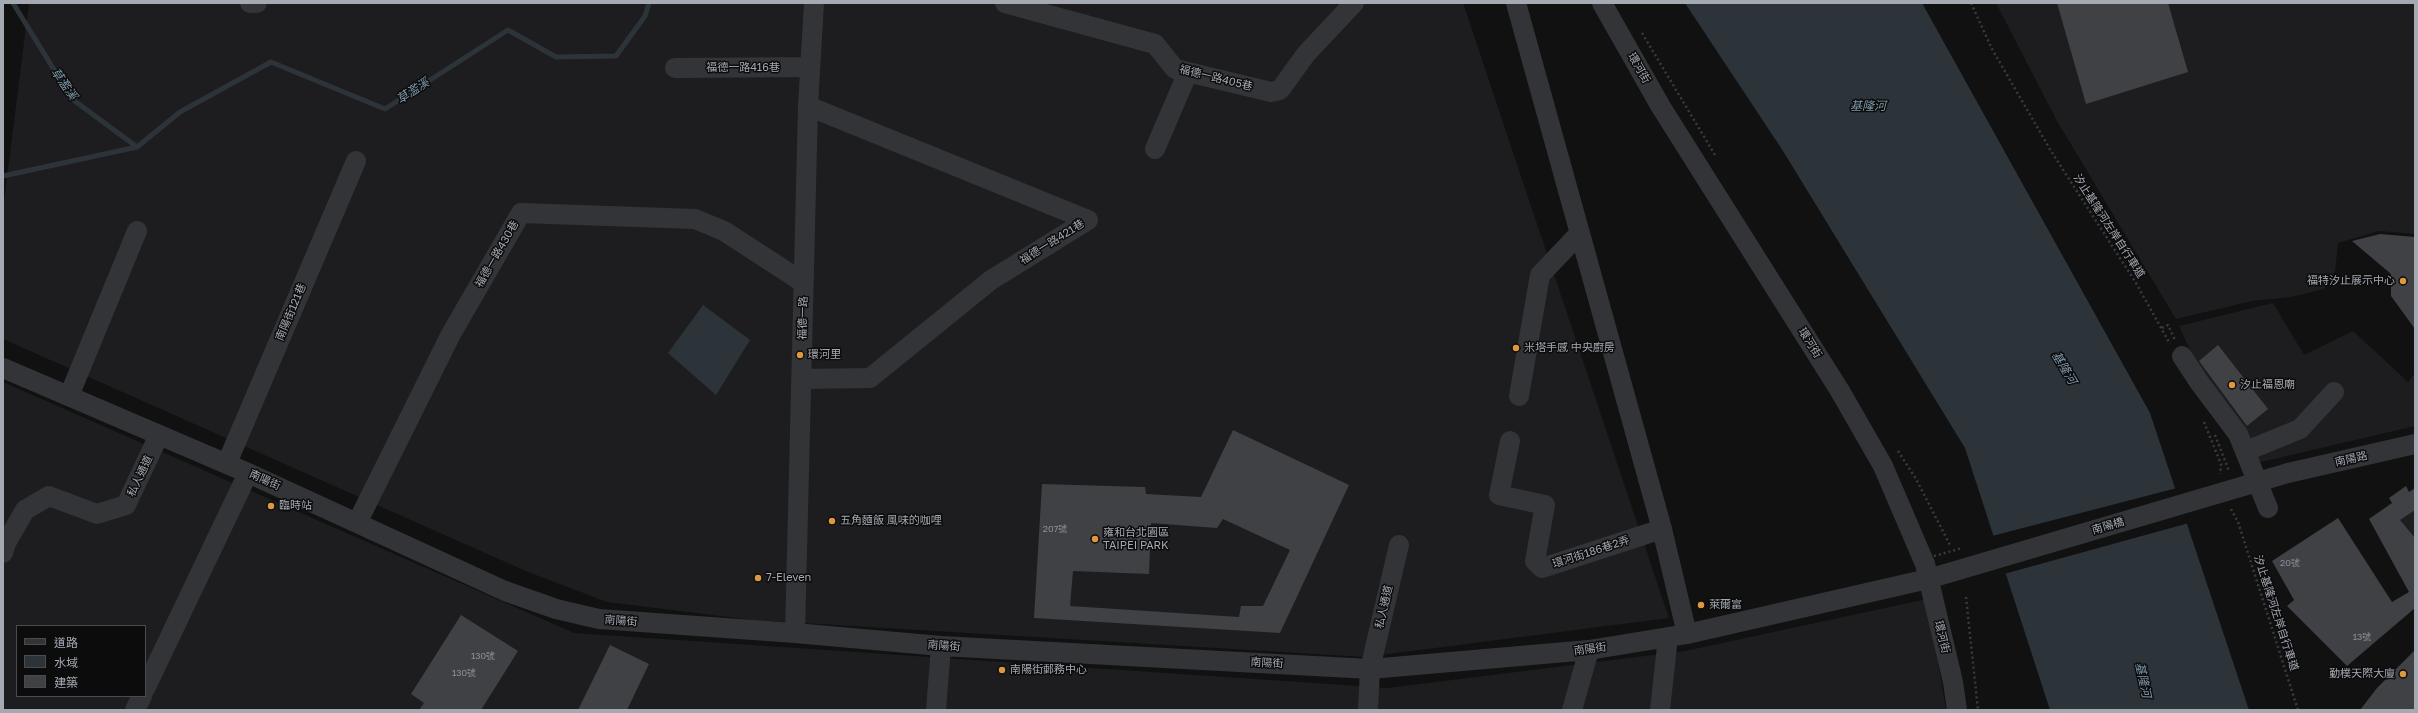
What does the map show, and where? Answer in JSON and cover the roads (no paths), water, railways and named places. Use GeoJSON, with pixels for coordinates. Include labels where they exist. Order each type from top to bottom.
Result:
{"type":"FeatureCollection","features":[{"type":"Feature","properties":{"kind":"street"},"geometry":{"type":"LineString","coordinates":[[250,3],[257,3]]}},
{"type":"Feature","properties":{"kind":"street","name":"福德一路"},"geometry":{"type":"LineString","coordinates":[[796,633],[808,106],[814,3]]}},
{"type":"Feature","properties":{"kind":"street","name":"福德一路405巷"},"geometry":{"type":"LineString","coordinates":[[1005,3],[1155,44],[1175,69],[1271,92],[1280,90],[1306,54],[1354,3]]}},
{"type":"Feature","properties":{"kind":"street"},"geometry":{"type":"LineString","coordinates":[[1516,3],[1662,529],[1687,634]]}},
{"type":"Feature","properties":{"kind":"street","name":"環河街"},"geometry":{"type":"LineString","coordinates":[[1602,3],[1661,107],[1840,391],[1880,459],[1926,564],[1928,579],[1953,682],[1957,710]]}},
{"type":"Feature","properties":{"kind":"street","name":"福德一路416巷"},"geometry":{"type":"LineString","coordinates":[[675,68],[810,68]]}},
{"type":"Feature","properties":{"kind":"street"},"geometry":{"type":"LineString","coordinates":[[1155,149],[1188,72]]}},
{"type":"Feature","properties":{"kind":"street","name":"福德一路421巷"},"geometry":{"type":"LineString","coordinates":[[801,379],[870,378],[990,280],[1088,220],[808,106]]}},
{"type":"Feature","properties":{"kind":"street","name":"南陽街121巷"},"geometry":{"type":"LineString","coordinates":[[227,463],[356,161]]}},
{"type":"Feature","properties":{"kind":"street","name":"福德一路430巷"},"geometry":{"type":"LineString","coordinates":[[358,521],[451,334],[521,213],[695,219],[724,231],[804,283]]}},
{"type":"Feature","properties":{"kind":"street"},"geometry":{"type":"LineString","coordinates":[[69,396],[137,231]]}},
{"type":"Feature","properties":{"kind":"street"},"geometry":{"type":"LineString","coordinates":[[1519,396],[1540,275],[1580,233]]}},
{"type":"Feature","properties":{"kind":"street"},"geometry":{"type":"LineString","coordinates":[[2177,353],[2238,434],[2268,508]]}},
{"type":"Feature","properties":{"kind":"street","name":"南陽街"},"geometry":{"type":"LineString","coordinates":[[3,368],[248,472],[358,521],[505,591],[556,609],[599,619],[796,633],[941,646],[1370,669],[1589,650],[1687,634],[1928,579]]}},
{"type":"Feature","properties":{"kind":"street"},"geometry":{"type":"LineString","coordinates":[[2246,451],[2300,429],[2334,392]]}},
{"type":"Feature","properties":{"kind":"street","name":"私人通道"},"geometry":{"type":"LineString","coordinates":[[3,553],[6,543],[25,510],[49,496],[97,514],[126,505],[159,435]]}},
{"type":"Feature","properties":{"kind":"street","name":"環河街186巷2弄"},"geometry":{"type":"LineString","coordinates":[[1510,441],[1499,495],[1545,505],[1535,561],[1542,568],[1662,529]]}},
{"type":"Feature","properties":{"kind":"street","name":"南陽路"},"geometry":{"type":"LineString","coordinates":[[2288,473],[2415,444]]}},
{"type":"Feature","properties":{"kind":"street"},"geometry":{"type":"LineString","coordinates":[[146,687],[248,472]]}},
{"type":"Feature","properties":{"kind":"street","name":"南陽橋"},"geometry":{"type":"LineString","coordinates":[[1928,579],[2288,473]]}},
{"type":"Feature","properties":{"kind":"street","name":"私人通道"},"geometry":{"type":"LineString","coordinates":[[1368,710],[1370,669],[1399,545]]}},
{"type":"Feature","properties":{"kind":"street"},"geometry":{"type":"LineString","coordinates":[[1660,710],[1668,637]]}},
{"type":"Feature","properties":{"kind":"street"},"geometry":{"type":"LineString","coordinates":[[936,710],[941,646]]}},
{"type":"Feature","properties":{"kind":"street"},"geometry":{"type":"LineString","coordinates":[[1572,710],[1589,650]]}},
{"type":"Feature","properties":{"kind":"street"},"geometry":{"type":"LineString","coordinates":[[135,710],[142,697]]}},
{"type":"Feature","properties":{"kind":"water","name":"基隆河"},"geometry":{"type":"Polygon","coordinates":[[[1685,3],[1922,3],[2150,413],[2249,710],[2050,710],[1965,448],[1783,151],[1685,3]]]}},
{"type":"Feature","properties":{"kind":"water"},"geometry":{"type":"Polygon","coordinates":[[[703,305],[750,340],[716,395],[668,353],[703,305]]]}},
{"type":"Feature","properties":{"kind":"waterway","name":"草濫溪"},"geometry":{"type":"LineString","coordinates":[[13,3],[72,99],[137,147]]}},
{"type":"Feature","properties":{"kind":"waterway","name":"草濫溪"},"geometry":{"type":"LineString","coordinates":[[3,176],[137,147],[180,112],[271,62],[385,109],[508,30],[556,57],[616,56],[645,16],[649,3]]}},
{"type":"Feature","properties":{"kind":"place","name":"福特汐止展示中心"},"geometry":{"type":"Point","coordinates":[2403,281]}},
{"type":"Feature","properties":{"kind":"place","name":"米塔手感 中央廚房"},"geometry":{"type":"Point","coordinates":[1516,348]}},
{"type":"Feature","properties":{"kind":"place","name":"環河里"},"geometry":{"type":"Point","coordinates":[800,355]}},
{"type":"Feature","properties":{"kind":"place","name":"汐止福恩廟"},"geometry":{"type":"Point","coordinates":[2232,385]}},
{"type":"Feature","properties":{"kind":"place","name":"臨時站"},"geometry":{"type":"Point","coordinates":[271,506]}},
{"type":"Feature","properties":{"kind":"place","name":"五角麵飯 風味的咖哩"},"geometry":{"type":"Point","coordinates":[832,521]}},
{"type":"Feature","properties":{"kind":"place","name":"雍和台北園區 TAIPEI PARK"},"geometry":{"type":"Point","coordinates":[1095,539]}},
{"type":"Feature","properties":{"kind":"place","name":"7-Eleven"},"geometry":{"type":"Point","coordinates":[758,578]}},
{"type":"Feature","properties":{"kind":"place","name":"萊爾富"},"geometry":{"type":"Point","coordinates":[1701,605]}},
{"type":"Feature","properties":{"kind":"place","name":"南陽街郵務中心"},"geometry":{"type":"Point","coordinates":[1002,670]}},
{"type":"Feature","properties":{"kind":"place","name":"勤樸天際大廈"},"geometry":{"type":"Point","coordinates":[2403,674]}}]}
